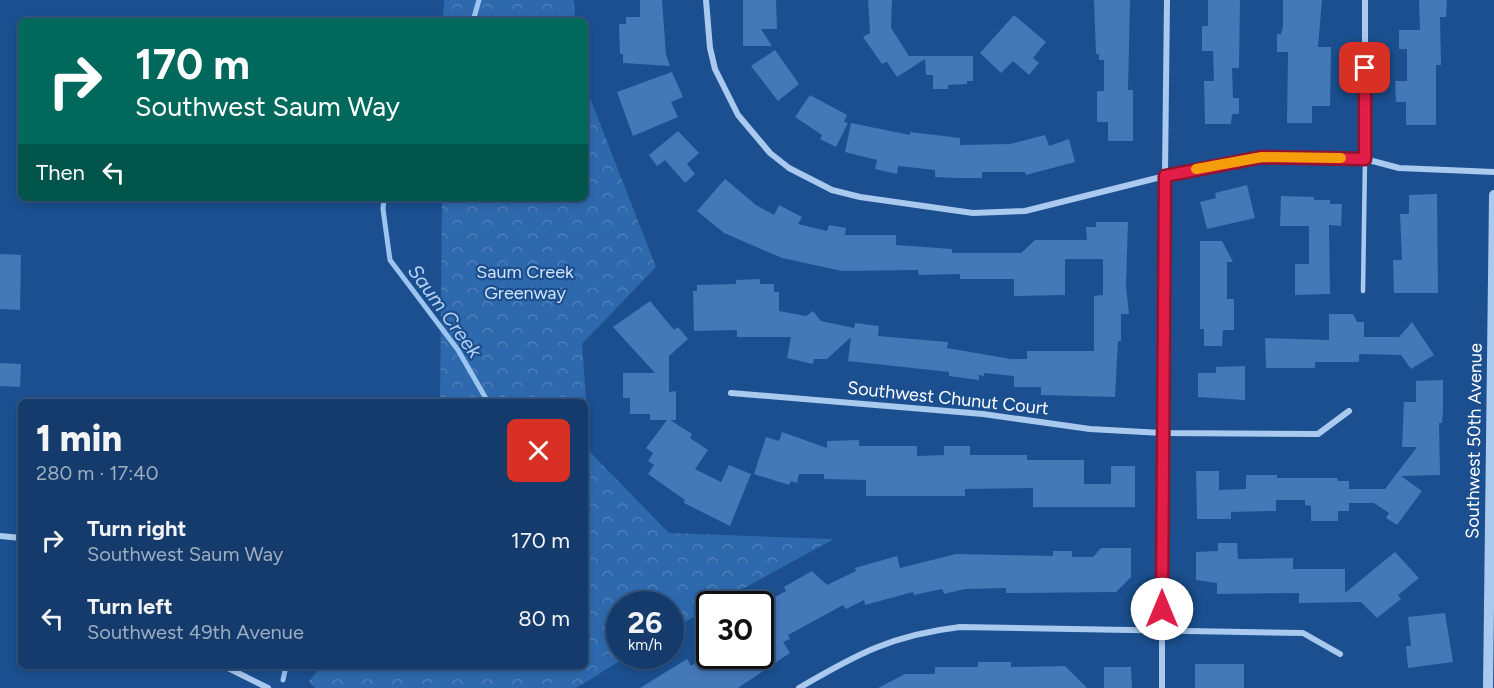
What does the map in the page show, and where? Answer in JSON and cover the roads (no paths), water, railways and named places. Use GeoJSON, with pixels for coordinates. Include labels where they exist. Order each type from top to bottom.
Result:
{"type":"FeatureCollection","features":[{"type":"Feature","properties":{"kind":"street"},"geometry":{"type":"LineString","coordinates":[[706,0],[710,48],[715,69],[738,115],[770,153],[808,180],[832,190],[942,210],[1000,214],[1048,206],[1165,176],[1262,157],[1365,159],[1399,168],[1494,172]]}},
{"type":"Feature","properties":{"kind":"street"},"geometry":{"type":"LineString","coordinates":[[1162,688],[1162,433],[1167,0]]}},
{"type":"Feature","properties":{"kind":"street"},"geometry":{"type":"LineString","coordinates":[[1365,0],[1365,159]]}},
{"type":"Feature","properties":{"kind":"street","name":"Southwest 50th Avenue"},"geometry":{"type":"LineString","coordinates":[[1488,688],[1494,195]]}},
{"type":"Feature","properties":{"kind":"street","name":"Southwest Chunut Court"},"geometry":{"type":"LineString","coordinates":[[731,393],[983,414],[1090,429],[1162,433],[1318,434],[1349,411]]}},
{"type":"Feature","properties":{"kind":"street"},"geometry":{"type":"LineString","coordinates":[[0,536],[18,538]]}},
{"type":"Feature","properties":{"kind":"street"},"geometry":{"type":"LineString","coordinates":[[799,688],[852,657],[883,643],[932,630],[960,627],[1303,633],[1340,654]]}},
{"type":"Feature","properties":{"kind":"street"},"geometry":{"type":"LineString","coordinates":[[230,669],[268,688]]}},
{"type":"Feature","properties":{"kind":"lane"},"geometry":{"type":"LineString","coordinates":[[1363,291],[1365,159]]}},
{"type":"Feature","properties":{"kind":"waterway","name":"Saum Creek"},"geometry":{"type":"LineString","coordinates":[[474,18],[479,0]]}},
{"type":"Feature","properties":{"kind":"waterway","name":"Saum Creek"},"geometry":{"type":"LineString","coordinates":[[384,201],[390,260],[458,350],[486,399]]}},
{"type":"Feature","properties":{"kind":"waterway","name":"Saum Creek"},"geometry":{"type":"LineString","coordinates":[[283,680],[285,669]]}},
{"type":"Feature","properties":{"kind":"park label","name":"Saum Creek Greenway"},"geometry":{"type":"Point","coordinates":[525,282]}}]}
